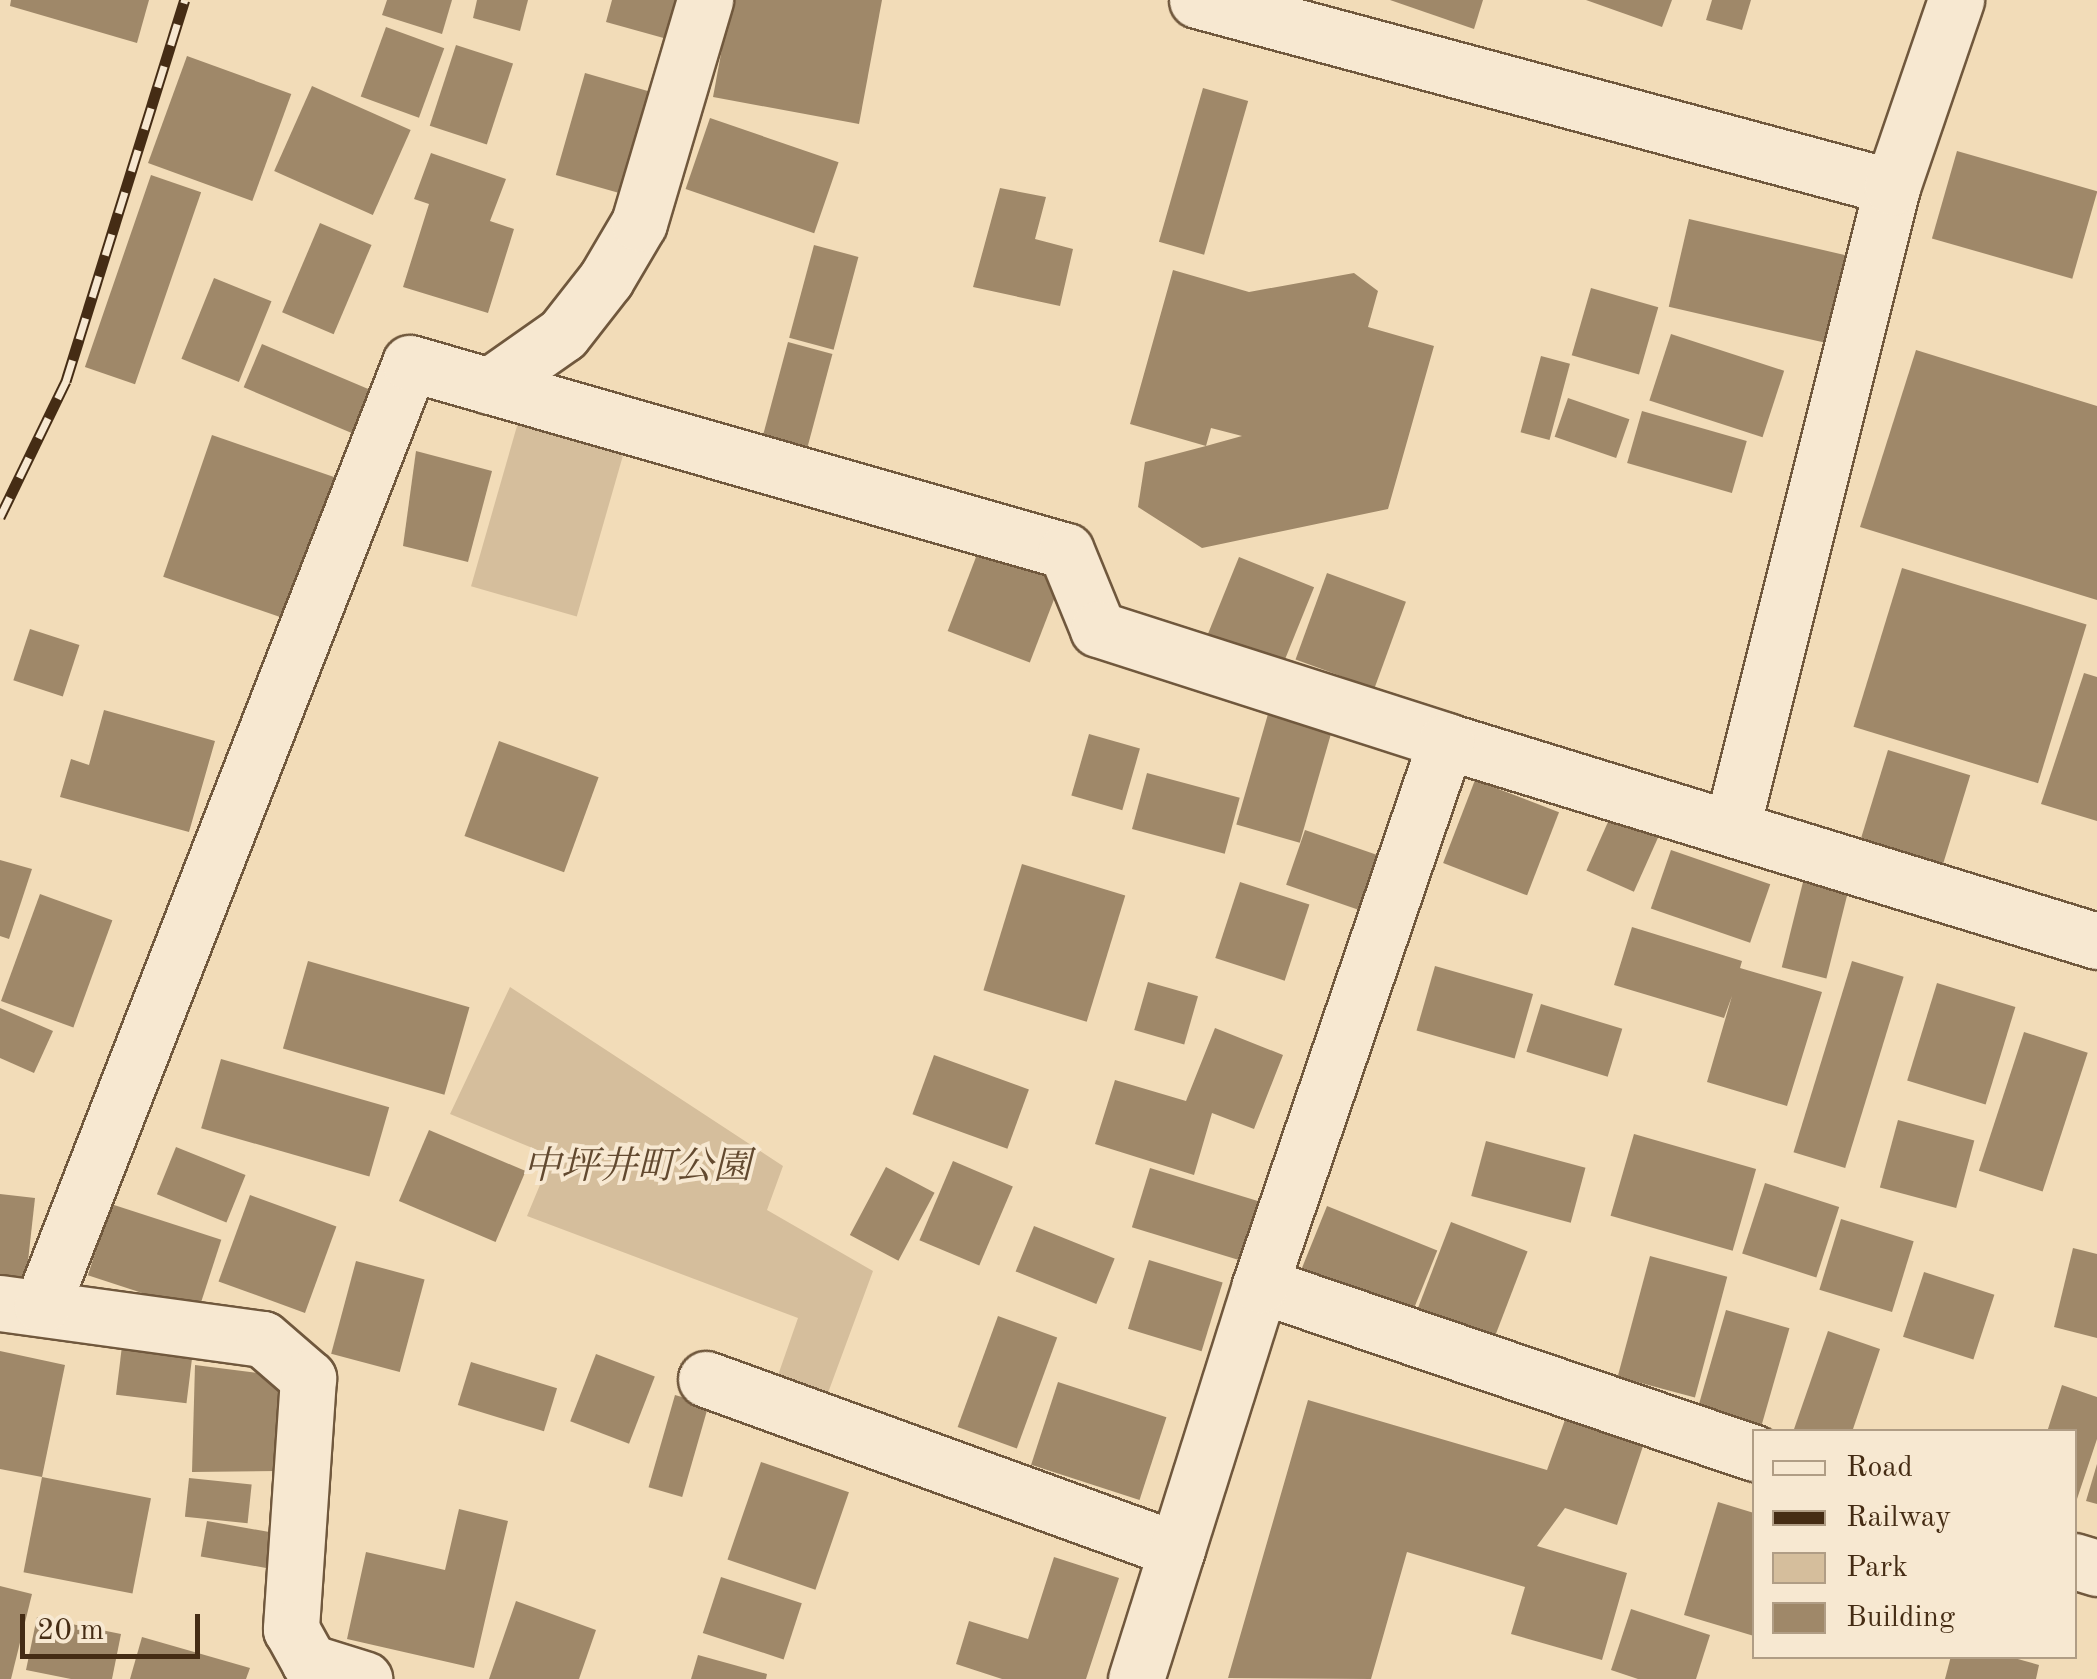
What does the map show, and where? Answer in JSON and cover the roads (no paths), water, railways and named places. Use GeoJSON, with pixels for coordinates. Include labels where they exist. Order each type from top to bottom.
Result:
{"type":"FeatureCollection","features":[{"type":"Feature","properties":{"kind":"street"},"geometry":{"type":"LineString","coordinates":[[488,386],[562,334],[606,279],[639,223],[705,0]]}},
{"type":"Feature","properties":{"kind":"street"},"geometry":{"type":"LineString","coordinates":[[1198,0],[1892,187]]}},
{"type":"Feature","properties":{"kind":"street"},"geometry":{"type":"LineString","coordinates":[[1732,827],[1892,187],[1956,0]]}},
{"type":"Feature","properties":{"kind":"street"},"geometry":{"type":"LineString","coordinates":[[364,1679],[309,1662],[291,1629],[308,1378],[264,1339],[21,1304],[410,363],[1066,551],[1098,629],[1446,742],[2097,941]]}},
{"type":"Feature","properties":{"kind":"street"},"geometry":{"type":"LineString","coordinates":[[1136,1679],[1260,1285],[1446,742]]}},
{"type":"Feature","properties":{"kind":"street"},"geometry":{"type":"LineString","coordinates":[[1260,1285],[1752,1452]]}},
{"type":"Feature","properties":{"kind":"street"},"geometry":{"type":"LineString","coordinates":[[706,1379],[1177,1550]]}},
{"type":"Feature","properties":{"kind":"railway"},"geometry":{"type":"LineString","coordinates":[[0,517],[66,381],[185,0]]}},
{"type":"Feature","properties":{"kind":"park label","name":"中坪井町公園"},"geometry":{"type":"Point","coordinates":[637,1169]}}]}
